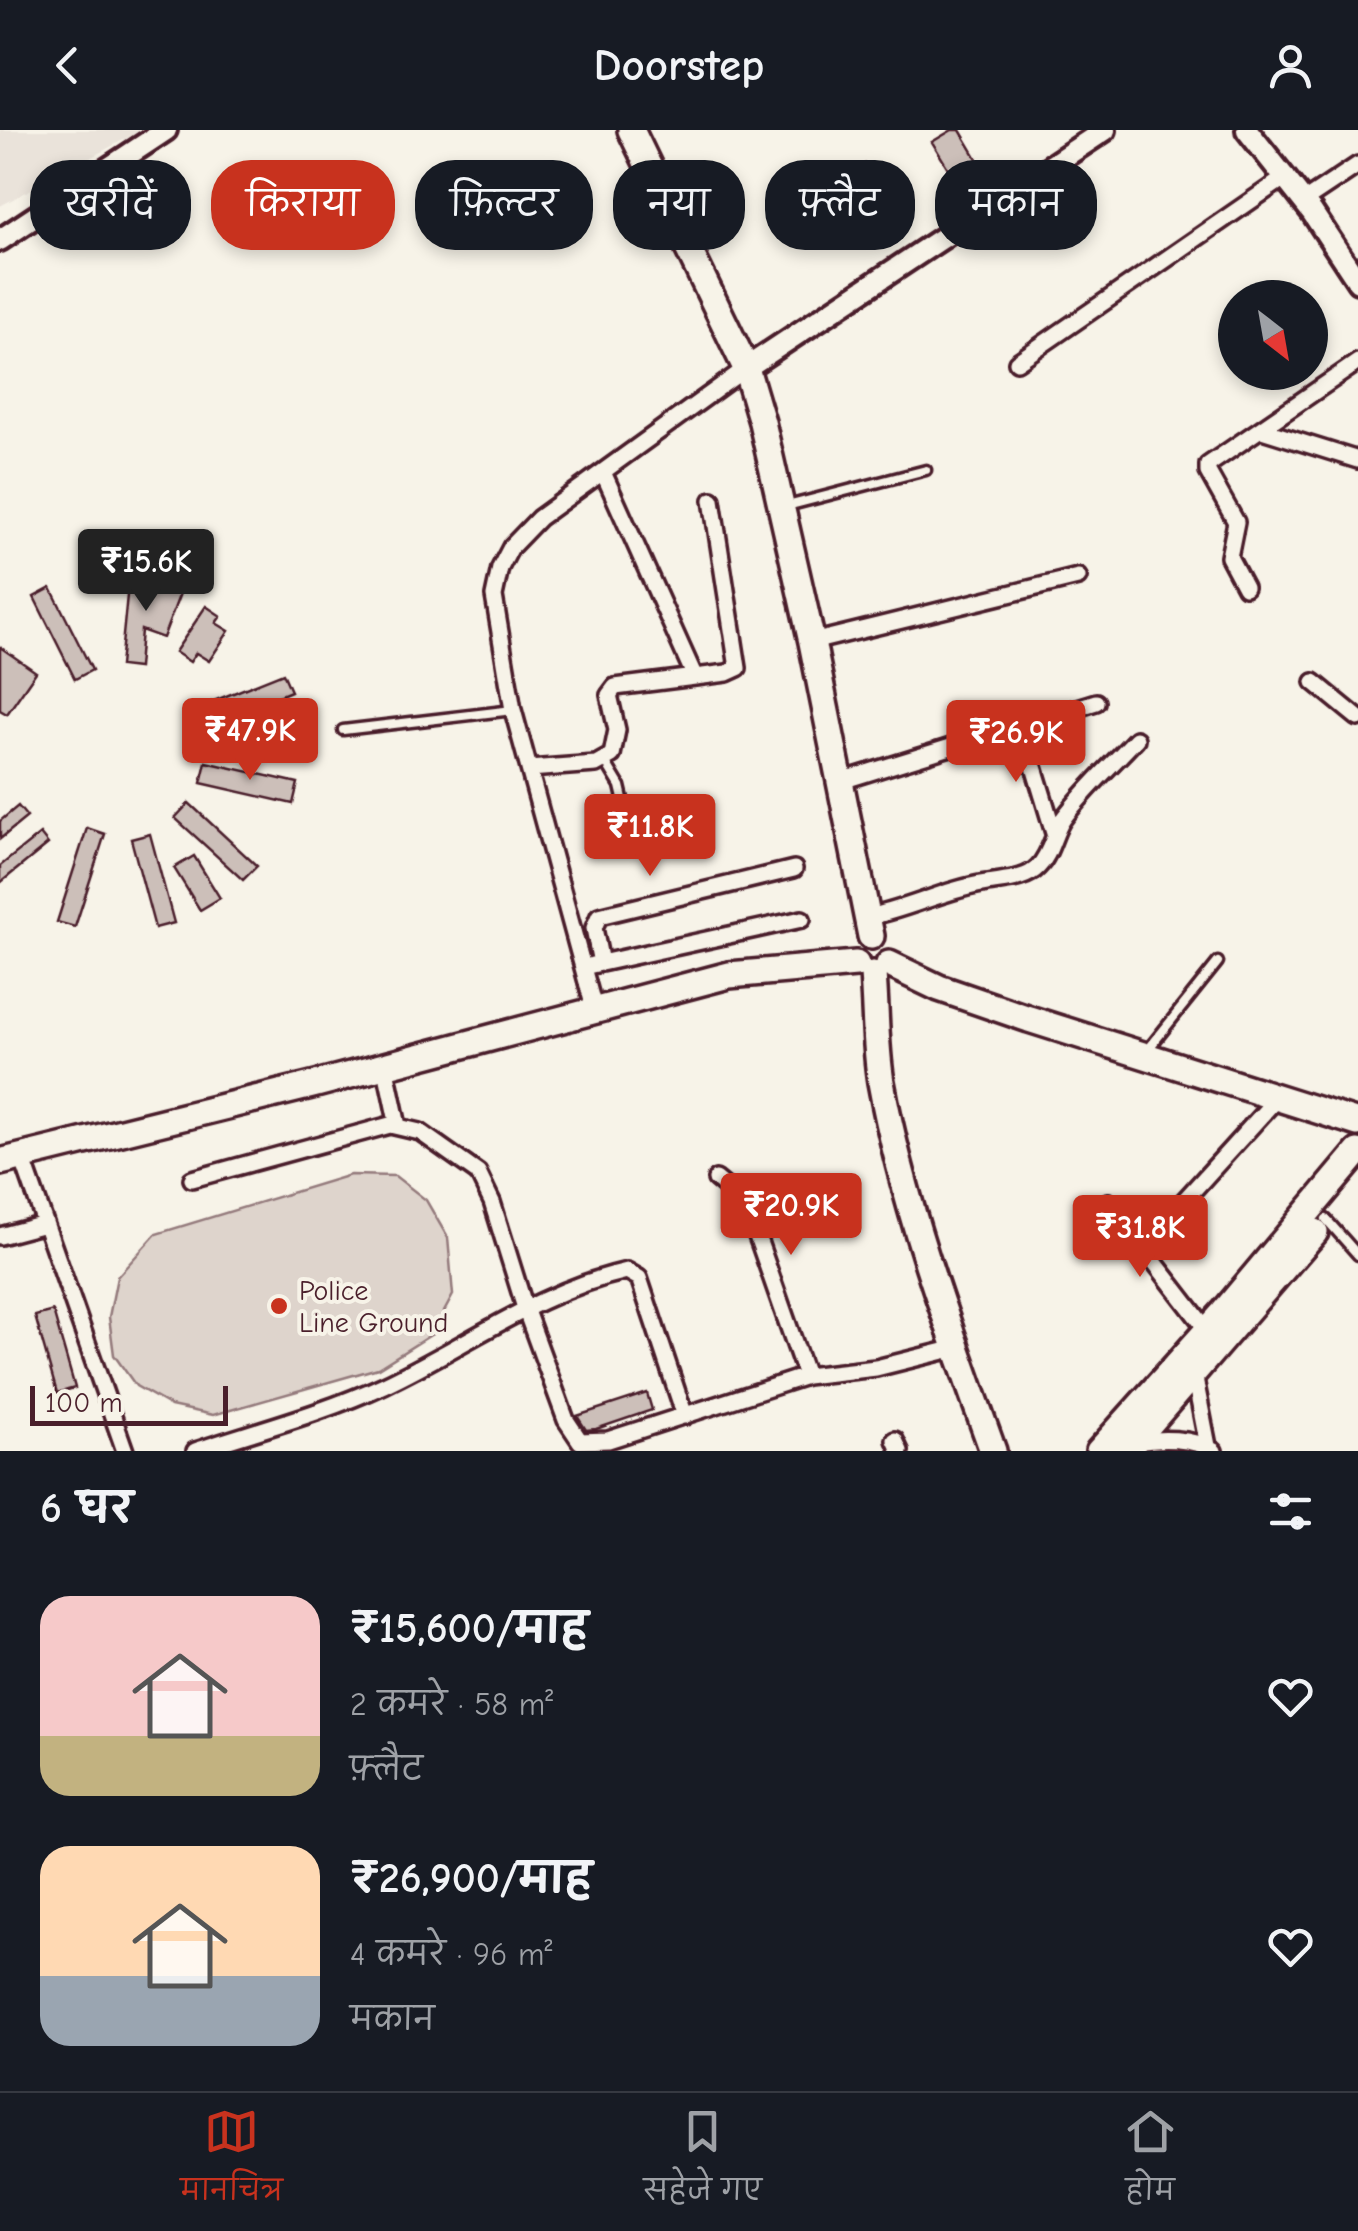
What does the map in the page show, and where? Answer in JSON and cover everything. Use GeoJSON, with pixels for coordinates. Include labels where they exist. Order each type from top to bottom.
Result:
{"type":"FeatureCollection","features":[{"type":"Feature","properties":{"kind":"main road"},"geometry":{"type":"LineString","coordinates":[[631,130],[746,368],[783,507],[869,927],[856,946],[873,968],[876,1040],[890,1123],[911,1206],[993,1451]]}},
{"type":"Feature","properties":{"kind":"main road"},"geometry":{"type":"LineString","coordinates":[[11,1159],[594,1008],[762,969],[873,968],[1358,1122]]}},
{"type":"Feature","properties":{"kind":"main road"},"geometry":{"type":"LineString","coordinates":[[1099,1451],[1358,1152]]}},
{"type":"Feature","properties":{"kind":"main road"},"geometry":{"type":"LineString","coordinates":[[1130,1446],[1326,1220],[1358,1177]]}},
{"type":"Feature","properties":{"kind":"street"},"geometry":{"type":"LineString","coordinates":[[0,240],[166,130]]}},
{"type":"Feature","properties":{"kind":"street"},"geometry":{"type":"LineString","coordinates":[[594,1008],[513,710],[494,596],[500,568],[511,547],[539,518],[746,368],[1083,136],[1105,130]]}},
{"type":"Feature","properties":{"kind":"street"},"geometry":{"type":"LineString","coordinates":[[1247,130],[1286,176],[1358,282]]}},
{"type":"Feature","properties":{"kind":"street"},"geometry":{"type":"LineString","coordinates":[[1304,201],[1358,164]]}},
{"type":"Feature","properties":{"kind":"street"},"geometry":{"type":"LineString","coordinates":[[1017,362],[1286,176]]}},
{"type":"Feature","properties":{"kind":"street"},"geometry":{"type":"LineString","coordinates":[[1246,587],[1229,557],[1236,522],[1208,472],[1208,465],[1358,362]]}},
{"type":"Feature","properties":{"kind":"street"},"geometry":{"type":"LineString","coordinates":[[1262,430],[1358,460]]}},
{"type":"Feature","properties":{"kind":"street"},"geometry":{"type":"LineString","coordinates":[[603,472],[694,675]]}},
{"type":"Feature","properties":{"kind":"street"},"geometry":{"type":"LineString","coordinates":[[529,770],[605,761],[612,755],[618,738],[610,690],[734,672],[739,662],[712,500]]}},
{"type":"Feature","properties":{"kind":"street"},"geometry":{"type":"LineString","coordinates":[[812,642],[1078,576]]}},
{"type":"Feature","properties":{"kind":"street"},"geometry":{"type":"LineString","coordinates":[[1314,682],[1358,718]]}},
{"type":"Feature","properties":{"kind":"street"},"geometry":{"type":"LineString","coordinates":[[841,781],[1096,702]]}},
{"type":"Feature","properties":{"kind":"street"},"geometry":{"type":"LineString","coordinates":[[1021,724],[1054,833]]}},
{"type":"Feature","properties":{"kind":"street"},"geometry":{"type":"LineString","coordinates":[[869,927],[959,889],[1027,875],[1038,868],[1054,833],[1071,809],[1136,739]]}},
{"type":"Feature","properties":{"kind":"street"},"geometry":{"type":"LineString","coordinates":[[601,964],[594,928],[599,916],[794,869]]}},
{"type":"Feature","properties":{"kind":"street"},"geometry":{"type":"LineString","coordinates":[[583,967],[802,919]]}},
{"type":"Feature","properties":{"kind":"street"},"geometry":{"type":"LineString","coordinates":[[385,1065],[398,1126]]}},
{"type":"Feature","properties":{"kind":"street"},"geometry":{"type":"LineString","coordinates":[[1142,1247],[1278,1096]]}},
{"type":"Feature","properties":{"kind":"street"},"geometry":{"type":"LineString","coordinates":[[192,1178],[373,1127],[398,1126],[420,1132],[478,1173],[492,1202],[566,1420],[580,1441],[608,1440],[806,1376],[876,1368],[956,1348]]}},
{"type":"Feature","properties":{"kind":"street"},"geometry":{"type":"LineString","coordinates":[[11,1159],[45,1224],[125,1451]]}},
{"type":"Feature","properties":{"kind":"street"},"geometry":{"type":"LineString","coordinates":[[716,1179],[734,1194],[750,1216],[806,1376]]}},
{"type":"Feature","properties":{"kind":"street"},"geometry":{"type":"LineString","coordinates":[[1108,1202],[1207,1330]]}},
{"type":"Feature","properties":{"kind":"street"},"geometry":{"type":"LineString","coordinates":[[0,1236],[45,1224]]}},
{"type":"Feature","properties":{"kind":"street"},"geometry":{"type":"LineString","coordinates":[[195,1451],[384,1385],[525,1308],[620,1273],[634,1273],[685,1416]]}},
{"type":"Feature","properties":{"kind":"street"},"geometry":{"type":"LineString","coordinates":[[1130,1446],[1153,1439],[1211,1449],[1194,1374]]}},
{"type":"Feature","properties":{"kind":"lane"},"geometry":{"type":"LineString","coordinates":[[783,507],[926,470]]}},
{"type":"Feature","properties":{"kind":"lane"},"geometry":{"type":"LineString","coordinates":[[343,730],[513,710]]}},
{"type":"Feature","properties":{"kind":"lane"},"geometry":{"type":"LineString","coordinates":[[605,761],[620,786],[632,837]]}},
{"type":"Feature","properties":{"kind":"lane"},"geometry":{"type":"LineString","coordinates":[[1144,1055],[1218,962]]}},
{"type":"Feature","properties":{"kind":"lane"},"geometry":{"type":"LineString","coordinates":[[1326,1220],[1358,1255]]}},
{"type":"Feature","properties":{"kind":"shaded area"},"geometry":{"type":"Polygon","coordinates":[[[0,130],[142,130],[86,160],[30,160],[30,190],[0,206],[0,130]]]}},
{"type":"Feature","properties":{"kind":"shaded area","name":"Police Line Ground"},"geometry":{"type":"Polygon","coordinates":[[[350,1175],[395,1176],[426,1200],[448,1238],[453,1295],[432,1334],[378,1368],[213,1415],[171,1406],[136,1386],[114,1355],[109,1317],[117,1277],[156,1234],[350,1175]]]}},
{"type":"Feature","properties":{"kind":"building"},"geometry":{"type":"Polygon","coordinates":[[[952,130],[960,130],[978,160],[943,160],[932,142],[952,130]]]}},
{"type":"Feature","properties":{"kind":"building"},"geometry":{"type":"Polygon","coordinates":[[[129,575],[150,577],[182,588],[163,638],[141,630],[138,668],[120,666],[129,575]]]}},
{"type":"Feature","properties":{"kind":"building"},"geometry":{"type":"Polygon","coordinates":[[[51,588],[92,670],[75,679],[34,597],[51,588]]]}},
{"type":"Feature","properties":{"kind":"building"},"geometry":{"type":"Polygon","coordinates":[[[206,606],[221,616],[216,623],[229,631],[209,661],[196,653],[190,662],[175,652],[206,606]]]}},
{"type":"Feature","properties":{"kind":"building"},"geometry":{"type":"Polygon","coordinates":[[[0,647],[36,672],[7,714],[0,710],[0,647]]]}},
{"type":"Feature","properties":{"kind":"building"},"geometry":{"type":"Polygon","coordinates":[[[283,673],[291,691],[202,728],[194,709],[283,673]]]}},
{"type":"Feature","properties":{"kind":"building"},"geometry":{"type":"Polygon","coordinates":[[[206,762],[298,783],[293,804],[201,783],[206,762]]]}},
{"type":"Feature","properties":{"kind":"building"},"geometry":{"type":"Polygon","coordinates":[[[189,803],[257,866],[243,880],[175,818],[189,803]]]}},
{"type":"Feature","properties":{"kind":"building"},"geometry":{"type":"Polygon","coordinates":[[[18,806],[27,817],[0,839],[0,821],[18,806]]]}},
{"type":"Feature","properties":{"kind":"building"},"geometry":{"type":"Polygon","coordinates":[[[87,828],[105,834],[75,927],[57,922],[87,828]]]}},
{"type":"Feature","properties":{"kind":"building"},"geometry":{"type":"Polygon","coordinates":[[[40,834],[48,844],[0,883],[0,866],[40,834]]]}},
{"type":"Feature","properties":{"kind":"building"},"geometry":{"type":"Polygon","coordinates":[[[150,834],[174,923],[155,928],[131,839],[150,834]]]}},
{"type":"Feature","properties":{"kind":"building"},"geometry":{"type":"Polygon","coordinates":[[[194,856],[220,898],[200,910],[174,868],[194,856]]]}},
{"type":"Feature","properties":{"kind":"building"},"geometry":{"type":"Polygon","coordinates":[[[53,1311],[75,1388],[57,1393],[35,1316],[53,1311]]]}},
{"type":"Feature","properties":{"kind":"building"},"geometry":{"type":"Polygon","coordinates":[[[647,1393],[652,1410],[596,1429],[586,1430],[577,1416],[647,1393]]]}},
{"type":"Feature","properties":{"kind":"place","name":"Police Line Ground"},"geometry":{"type":"Point","coordinates":[279,1306]}}]}
